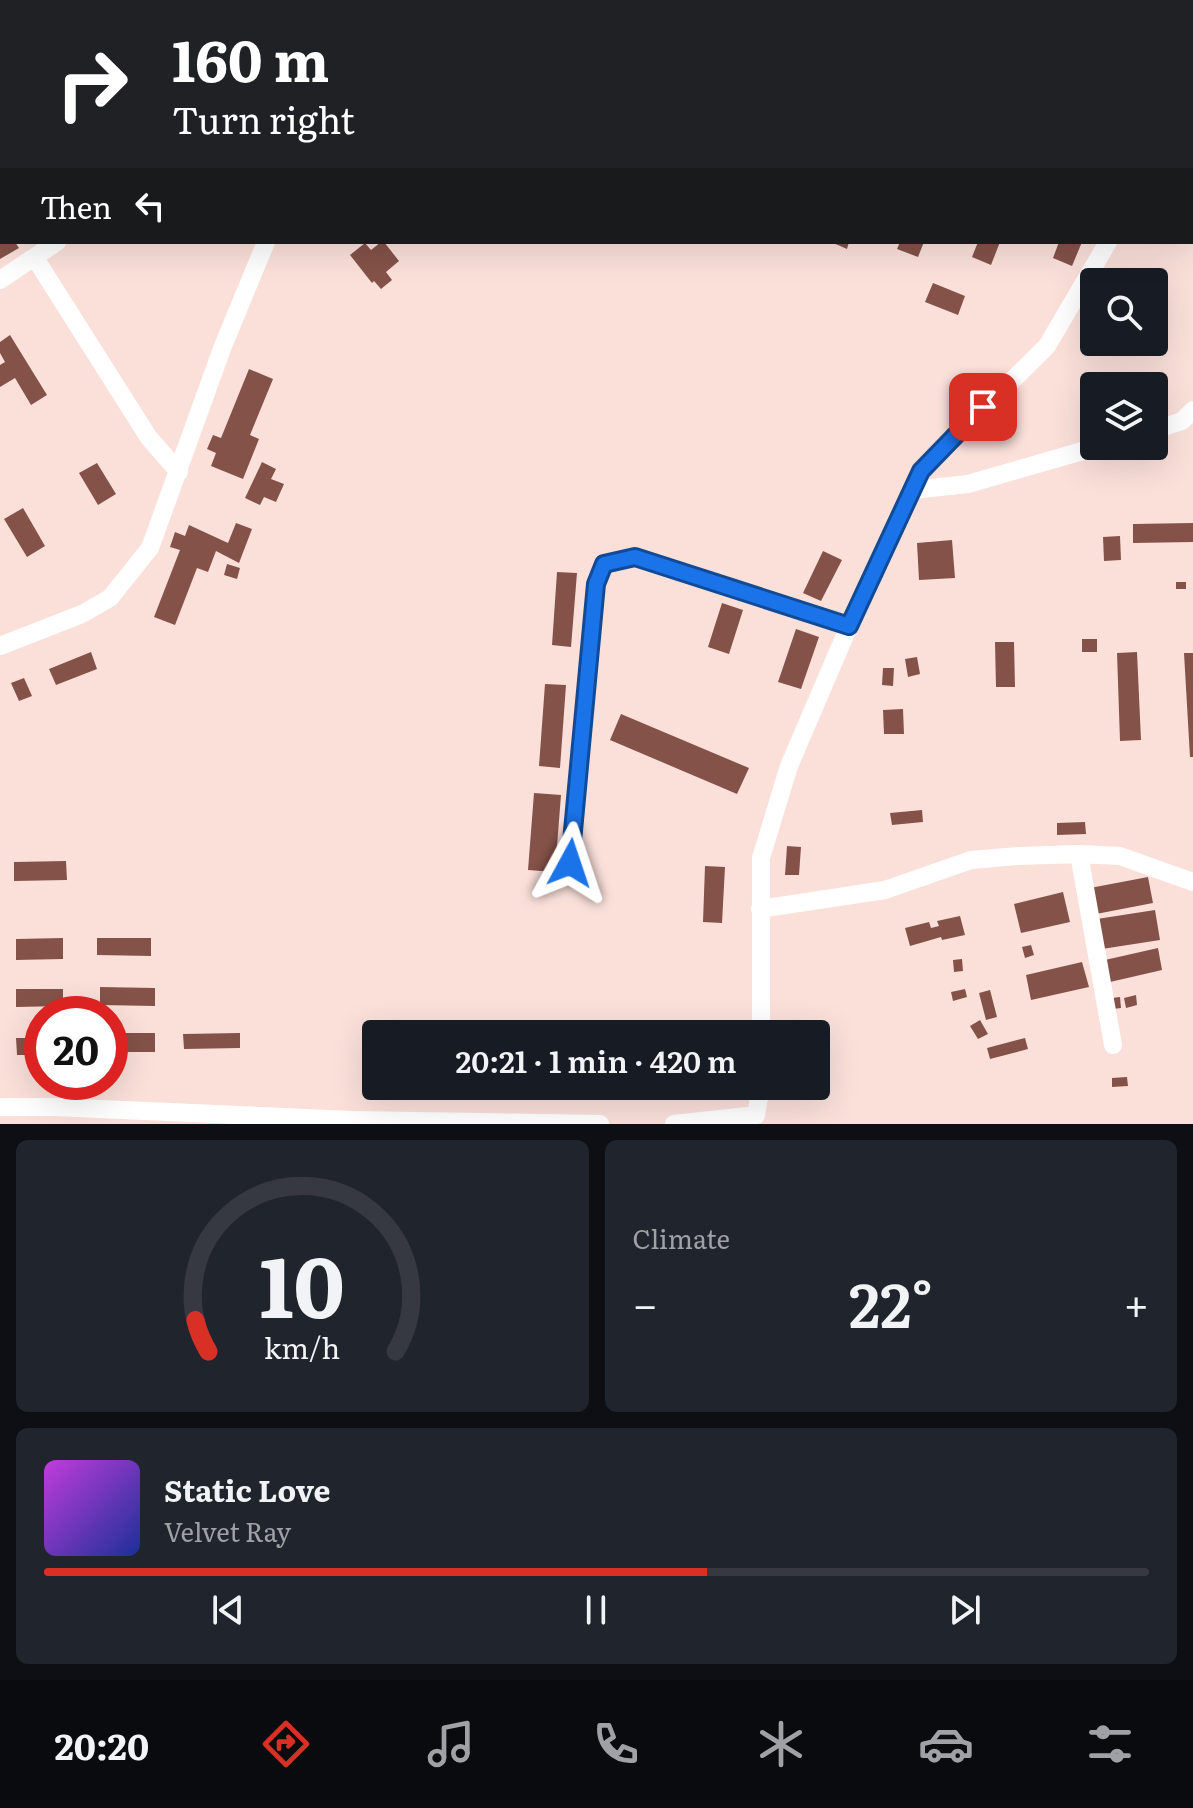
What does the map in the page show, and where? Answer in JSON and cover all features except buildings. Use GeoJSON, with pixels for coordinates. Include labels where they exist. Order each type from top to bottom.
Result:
{"type":"FeatureCollection","features":[{"type":"Feature","properties":{"kind":"street"},"geometry":{"type":"LineString","coordinates":[[0,280],[54,244]]}},
{"type":"Feature","properties":{"kind":"street"},"geometry":{"type":"LineString","coordinates":[[0,646],[82,614],[110,598],[150,548],[223,346],[265,244]]}},
{"type":"Feature","properties":{"kind":"street"},"geometry":{"type":"LineString","coordinates":[[761,1020],[761,858],[789,766],[849,626],[921,471],[1047,346],[1107,244]]}},
{"type":"Feature","properties":{"kind":"street"},"geometry":{"type":"LineString","coordinates":[[35,258],[149,438],[179,472]]}},
{"type":"Feature","properties":{"kind":"street"},"geometry":{"type":"LineString","coordinates":[[1168,426],[1182,421],[1193,410]]}},
{"type":"Feature","properties":{"kind":"street"},"geometry":{"type":"LineString","coordinates":[[912,490],[968,484],[1080,452]]}},
{"type":"Feature","properties":{"kind":"street"},"geometry":{"type":"LineString","coordinates":[[570,863],[596,584],[604,564],[635,557],[849,626]]}},
{"type":"Feature","properties":{"kind":"street"},"geometry":{"type":"LineString","coordinates":[[760,909],[885,890],[971,860],[1079,854],[1120,856],[1193,882]]}},
{"type":"Feature","properties":{"kind":"street"},"geometry":{"type":"LineString","coordinates":[[1079,854],[1113,1045]]}},
{"type":"Feature","properties":{"kind":"street"},"geometry":{"type":"LineString","coordinates":[[0,1107],[351,1120],[600,1124]]}},
{"type":"Feature","properties":{"kind":"street"},"geometry":{"type":"LineString","coordinates":[[674,1124],[756,1119]]}},
{"type":"Feature","properties":{"kind":"route"},"geometry":{"type":"LineString","coordinates":[[570,863],[596,584],[604,564],[635,557],[849,626],[921,471],[983,407]]}}]}
